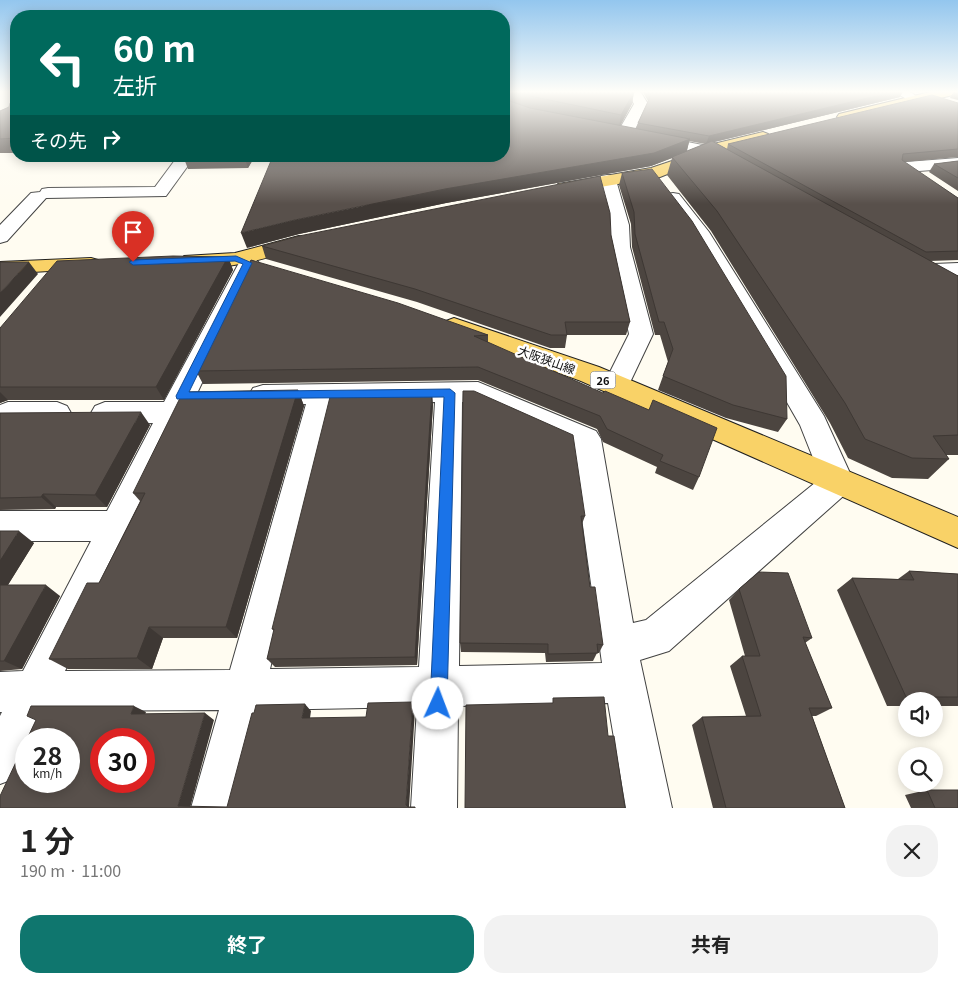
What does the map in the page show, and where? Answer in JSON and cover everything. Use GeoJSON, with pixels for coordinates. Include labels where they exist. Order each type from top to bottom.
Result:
{"type":"FeatureCollection","features":[{"type":"Feature","properties":{"kind":"main road"},"geometry":{"type":"LineString","coordinates":[[551,191],[654,173],[684,162],[707,150],[780,133]]}},
{"type":"Feature","properties":{"kind":"main road"},"geometry":{"type":"LineString","coordinates":[[242,261],[319,238]]}},
{"type":"Feature","properties":{"kind":"main road"},"geometry":{"type":"LineString","coordinates":[[167,261],[242,261],[280,272]]}},
{"type":"Feature","properties":{"kind":"main road"},"geometry":{"type":"LineString","coordinates":[[0,268],[108,264]]}},
{"type":"Feature","properties":{"kind":"main road","name":"大阪狭山線"},"geometry":{"type":"LineString","coordinates":[[436,319],[590,374],[958,533]]}},
{"type":"Feature","properties":{"kind":"street"},"geometry":{"type":"LineString","coordinates":[[623,129],[619,134],[707,150],[746,172]]}},
{"type":"Feature","properties":{"kind":"street"},"geometry":{"type":"LineString","coordinates":[[0,237],[43,195],[160,192],[182,162]]}},
{"type":"Feature","properties":{"kind":"street"},"geometry":{"type":"LineString","coordinates":[[928,182],[906,167],[958,163]]}},
{"type":"Feature","properties":{"kind":"street"},"geometry":{"type":"LineString","coordinates":[[17,692],[439,687],[621,664],[655,637],[838,482],[814,424],[770,348],[700,232],[654,173]]}},
{"type":"Feature","properties":{"kind":"street"},"geometry":{"type":"LineString","coordinates":[[607,180],[619,225],[620,247],[641,334],[616,386]]}},
{"type":"Feature","properties":{"kind":"street"},"geometry":{"type":"LineString","coordinates":[[0,762],[17,692],[116,526],[200,400],[242,261]]}},
{"type":"Feature","properties":{"kind":"street"},"geometry":{"type":"LineString","coordinates":[[42,286],[59,266]]}},
{"type":"Feature","properties":{"kind":"street"},"geometry":{"type":"LineString","coordinates":[[950,289],[910,266],[958,269]]}},
{"type":"Feature","properties":{"kind":"street"},"geometry":{"type":"LineString","coordinates":[[8,413],[322,394],[478,392],[586,439],[621,664],[649,808]]}},
{"type":"Feature","properties":{"kind":"street"},"geometry":{"type":"LineString","coordinates":[[434,808],[450,393]]}},
{"type":"Feature","properties":{"kind":"street"},"geometry":{"type":"LineString","coordinates":[[214,808],[322,394]]}},
{"type":"Feature","properties":{"kind":"street"},"geometry":{"type":"LineString","coordinates":[[0,526],[116,526]]}},
{"type":"Feature","properties":{"kind":"building"},"geometry":{"type":"Polygon","coordinates":[[[0,129],[10,129],[10,138],[0,139],[0,129]]]}},
{"type":"Feature","properties":{"kind":"building"},"geometry":{"type":"Polygon","coordinates":[[[510,129],[637,129],[690,139],[654,153],[445,189],[241,233],[271,162],[510,162],[510,129]]]}},
{"type":"Feature","properties":{"kind":"building"},"geometry":{"type":"Polygon","coordinates":[[[669,129],[739,129],[709,136],[669,129]]]}},
{"type":"Feature","properties":{"kind":"building"},"geometry":{"type":"Polygon","coordinates":[[[792,129],[958,129],[958,149],[903,154],[902,160],[958,198],[958,251],[926,252],[728,144],[792,129]]]}},
{"type":"Feature","properties":{"kind":"building"},"geometry":{"type":"Polygon","coordinates":[[[712,141],[958,276],[958,435],[933,436],[949,459],[912,458],[865,439],[845,403],[717,211],[672,157],[712,141]]]}},
{"type":"Feature","properties":{"kind":"building"},"geometry":{"type":"Polygon","coordinates":[[[958,161],[958,178],[934,164],[958,161]]]}},
{"type":"Feature","properties":{"kind":"building"},"geometry":{"type":"Polygon","coordinates":[[[652,169],[692,221],[786,376],[787,419],[733,405],[663,376],[673,349],[664,322],[659,322],[635,234],[634,212],[622,173],[652,169]]]}},
{"type":"Feature","properties":{"kind":"building"},"geometry":{"type":"Polygon","coordinates":[[[600,176],[610,213],[611,235],[630,322],[565,322],[567,335],[551,335],[415,289],[262,246],[299,236],[600,176]]]}},
{"type":"Feature","properties":{"kind":"building"},"geometry":{"type":"Polygon","coordinates":[[[173,256],[228,257],[156,387],[0,387],[0,328],[57,261],[173,256]]]}},
{"type":"Feature","properties":{"kind":"building"},"geometry":{"type":"Polygon","coordinates":[[[251,260],[398,303],[488,335],[474,336],[603,393],[605,391],[649,410],[653,400],[717,428],[699,477],[660,461],[663,455],[607,429],[600,416],[478,367],[196,371],[251,260]]]}},
{"type":"Feature","properties":{"kind":"building"},"geometry":{"type":"Polygon","coordinates":[[[0,262],[29,262],[0,293],[0,262]]]}},
{"type":"Feature","properties":{"kind":"building"},"geometry":{"type":"Polygon","coordinates":[[[298,390],[226,627],[149,627],[137,658],[49,659],[87,583],[99,583],[145,493],[133,493],[183,392],[298,390]]]}},
{"type":"Feature","properties":{"kind":"building"},"geometry":{"type":"Polygon","coordinates":[[[432,391],[415,657],[267,659],[274,629],[272,629],[331,393],[432,391]]]}},
{"type":"Feature","properties":{"kind":"building"},"geometry":{"type":"Polygon","coordinates":[[[463,391],[474,391],[573,435],[585,516],[581,516],[590,587],[595,587],[603,645],[597,644],[598,653],[548,654],[548,644],[460,643],[463,391]]]}},
{"type":"Feature","properties":{"kind":"building"},"geometry":{"type":"Polygon","coordinates":[[[141,412],[95,495],[43,494],[41,497],[0,498],[0,413],[141,412]]]}},
{"type":"Feature","properties":{"kind":"building"},"geometry":{"type":"Polygon","coordinates":[[[0,531],[19,531],[0,561],[0,531]]]}},
{"type":"Feature","properties":{"kind":"building"},"geometry":{"type":"Polygon","coordinates":[[[909,571],[958,574],[958,697],[943,697],[943,692],[904,692],[852,578],[914,580],[909,571]]]}},
{"type":"Feature","properties":{"kind":"building"},"geometry":{"type":"Polygon","coordinates":[[[759,572],[788,573],[812,638],[803,637],[832,708],[809,708],[845,808],[726,808],[702,717],[761,716],[742,656],[760,656],[739,589],[759,572]]]}},
{"type":"Feature","properties":{"kind":"building"},"geometry":{"type":"Polygon","coordinates":[[[0,585],[46,585],[4,661],[0,661],[0,585]]]}},
{"type":"Feature","properties":{"kind":"building"},"geometry":{"type":"Polygon","coordinates":[[[604,697],[608,736],[614,736],[625,808],[465,808],[466,705],[553,703],[553,698],[604,697]]]}},
{"type":"Feature","properties":{"kind":"building"},"geometry":{"type":"Polygon","coordinates":[[[413,702],[406,805],[415,808],[0,808],[0,796],[15,764],[15,793],[80,793],[80,728],[32,728],[36,720],[27,716],[31,706],[134,706],[131,714],[205,713],[178,806],[227,807],[252,713],[254,713],[256,705],[305,704],[302,718],[366,717],[368,703],[413,702]]]}},
{"type":"Feature","properties":{"kind":"building"},"geometry":{"type":"Polygon","coordinates":[[[958,790],[958,808],[935,808],[928,792],[958,790]]]}},
{"type":"Feature","properties":{"kind":"route"},"geometry":{"type":"LineString","coordinates":[[133,262],[236,259],[248,263],[181,396],[450,393],[438,704]]}}]}
